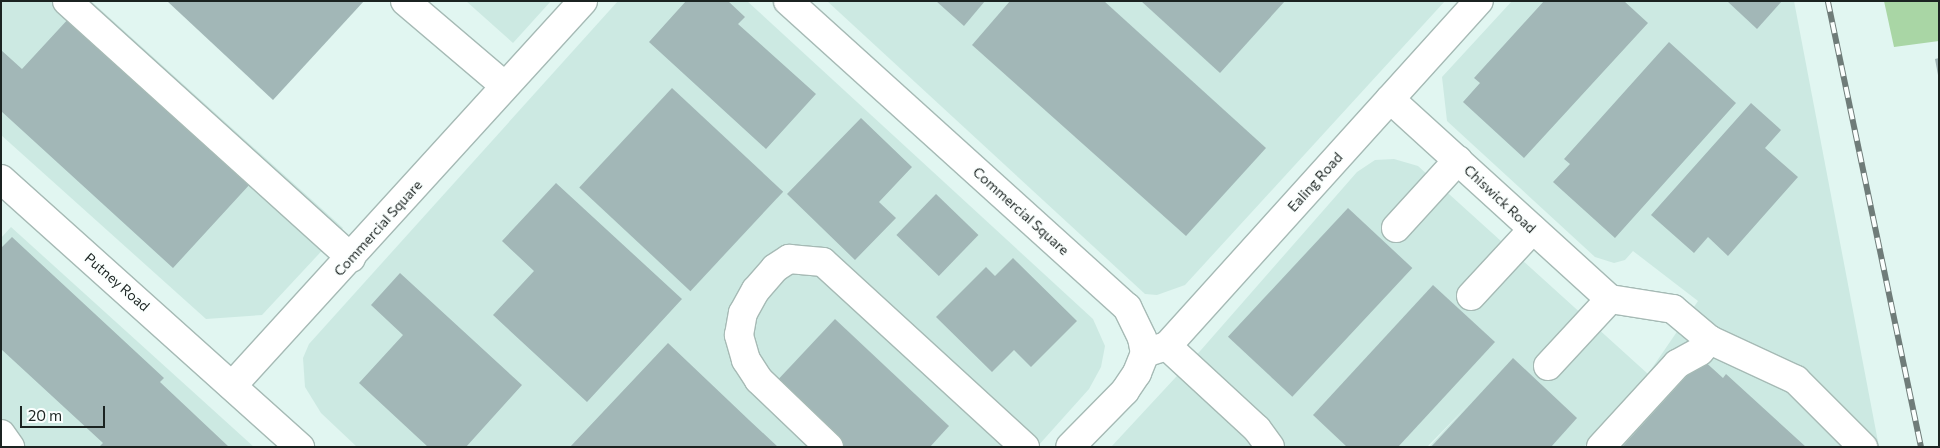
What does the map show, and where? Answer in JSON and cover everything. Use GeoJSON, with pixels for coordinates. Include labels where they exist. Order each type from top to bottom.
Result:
{"type":"FeatureCollection","features":[{"type":"Feature","properties":{"kind":"street"},"geometry":{"type":"LineString","coordinates":[[68,1],[351,258]]}},
{"type":"Feature","properties":{"kind":"street"},"geometry":{"type":"LineString","coordinates":[[405,1],[505,86]]}},
{"type":"Feature","properties":{"kind":"street","name":"Commercial Square"},"geometry":{"type":"LineString","coordinates":[[232,386],[351,258],[583,1]]}},
{"type":"Feature","properties":{"kind":"street","name":"Commercial Square"},"geometry":{"type":"LineString","coordinates":[[788,1],[1127,307],[1142,338],[1156,349]]}},
{"type":"Feature","properties":{"kind":"street","name":"Ealing Road"},"geometry":{"type":"LineString","coordinates":[[1156,349],[1479,1]]}},
{"type":"Feature","properties":{"kind":"street","name":"Chiswick Road"},"geometry":{"type":"LineString","coordinates":[[1390,99],[1610,299]]}},
{"type":"Feature","properties":{"kind":"street"},"geometry":{"type":"LineString","coordinates":[[1396,228],[1458,160]]}},
{"type":"Feature","properties":{"kind":"street","name":"Putney Road"},"geometry":{"type":"LineString","coordinates":[[1,179],[232,386]]}},
{"type":"Feature","properties":{"kind":"street"},"geometry":{"type":"LineString","coordinates":[[1471,296],[1532,229]]}},
{"type":"Feature","properties":{"kind":"street"},"geometry":{"type":"LineString","coordinates":[[829,447],[759,380],[746,360],[739,335],[743,313],[756,290],[775,268],[789,259],[806,258],[823,262],[1025,447]]}},
{"type":"Feature","properties":{"kind":"street"},"geometry":{"type":"LineString","coordinates":[[1548,366],[1610,299],[1673,309],[1710,340],[1796,380],[1863,447]]}},
{"type":"Feature","properties":{"kind":"street"},"geometry":{"type":"LineString","coordinates":[[1601,447],[1677,364],[1700,351],[1710,340]]}},
{"type":"Feature","properties":{"kind":"street"},"geometry":{"type":"LineString","coordinates":[[1070,447],[1125,391],[1156,349],[1257,429],[1270,447]]}},
{"type":"Feature","properties":{"kind":"street"},"geometry":{"type":"LineString","coordinates":[[232,386],[300,447]]}},
{"type":"Feature","properties":{"kind":"street"},"geometry":{"type":"LineString","coordinates":[[1,434],[10,447]]}},
{"type":"Feature","properties":{"kind":"shaded area"},"geometry":{"type":"Polygon","coordinates":[[[1,1],[91,1],[343,228],[262,315],[206,319],[1,135],[1,1]]]}},
{"type":"Feature","properties":{"kind":"shaded area"},"geometry":{"type":"Polygon","coordinates":[[[466,1],[551,1],[513,43],[466,1]]]}},
{"type":"Feature","properties":{"kind":"shaded area"},"geometry":{"type":"Polygon","coordinates":[[[618,1],[747,1],[1093,319],[1105,346],[1101,367],[1089,389],[1037,447],[357,447],[321,413],[305,387],[303,358],[309,344],[618,1]]]}},
{"type":"Feature","properties":{"kind":"shaded area"},"geometry":{"type":"Polygon","coordinates":[[[827,1],[1445,1],[1185,285],[1157,295],[1145,294],[827,1]]]}},
{"type":"Feature","properties":{"kind":"shaded area"},"geometry":{"type":"Polygon","coordinates":[[[1512,1],[1794,1],[1879,447],[1585,447],[1591,439],[1584,447],[1429,447],[1468,405],[1427,447],[1111,447],[1201,350],[1357,172],[1375,160],[1394,159],[1418,166],[1648,374],[1698,301],[1633,251],[1625,260],[1614,263],[1595,257],[1447,121],[1442,77],[1512,1]]]}},
{"type":"Feature","properties":{"kind":"shaded area"},"geometry":{"type":"Polygon","coordinates":[[[11,227],[254,447],[1,447],[1,238],[11,227]]]}},
{"type":"Feature","properties":{"kind":"green space"},"geometry":{"type":"Polygon","coordinates":[[[1884,1],[1939,1],[1939,41],[1894,47],[1884,1]]]}},
{"type":"Feature","properties":{"kind":"building"},"geometry":{"type":"Polygon","coordinates":[[[167,1],[364,1],[273,100],[167,1]]]}},
{"type":"Feature","properties":{"kind":"building"},"geometry":{"type":"Polygon","coordinates":[[[686,1],[728,1],[745,17],[738,24],[816,94],[766,149],[649,42],[686,1]]]}},
{"type":"Feature","properties":{"kind":"building"},"geometry":{"type":"Polygon","coordinates":[[[936,1],[985,1],[964,26],[936,1]]]}},
{"type":"Feature","properties":{"kind":"building"},"geometry":{"type":"Polygon","coordinates":[[[1010,1],[1104,1],[1266,148],[1186,236],[972,45],[1010,1]]]}},
{"type":"Feature","properties":{"kind":"building"},"geometry":{"type":"Polygon","coordinates":[[[1141,1],[1285,1],[1220,73],[1141,1]]]}},
{"type":"Feature","properties":{"kind":"building"},"geometry":{"type":"Polygon","coordinates":[[[1544,1],[1624,1],[1648,23],[1524,158],[1463,102],[1480,83],[1474,78],[1544,1]]]}},
{"type":"Feature","properties":{"kind":"building"},"geometry":{"type":"Polygon","coordinates":[[[1727,1],[1782,1],[1757,29],[1727,1]]]}},
{"type":"Feature","properties":{"kind":"building"},"geometry":{"type":"Polygon","coordinates":[[[70,17],[251,183],[173,268],[1,111],[1,50],[22,69],[70,17]]]}},
{"type":"Feature","properties":{"kind":"building"},"geometry":{"type":"Polygon","coordinates":[[[1669,42],[1736,103],[1615,238],[1553,182],[1570,164],[1564,159],[1669,42]]]}},
{"type":"Feature","properties":{"kind":"building"},"geometry":{"type":"Polygon","coordinates":[[[1939,58],[1939,75],[1938,75],[1935,59],[1939,58]]]}},
{"type":"Feature","properties":{"kind":"building"},"geometry":{"type":"Polygon","coordinates":[[[672,88],[783,192],[690,291],[579,187],[672,88]]]}},
{"type":"Feature","properties":{"kind":"building"},"geometry":{"type":"Polygon","coordinates":[[[1751,103],[1781,130],[1765,148],[1798,177],[1728,256],[1708,237],[1694,253],[1651,215],[1751,103]]]}},
{"type":"Feature","properties":{"kind":"building"},"geometry":{"type":"Polygon","coordinates":[[[861,118],[912,167],[879,202],[896,218],[855,260],[787,194],[861,118]]]}},
{"type":"Feature","properties":{"kind":"building"},"geometry":{"type":"Polygon","coordinates":[[[556,183],[682,299],[587,402],[493,315],[534,271],[502,241],[556,183]]]}},
{"type":"Feature","properties":{"kind":"building"},"geometry":{"type":"Polygon","coordinates":[[[936,194],[978,235],[939,276],[896,235],[936,194]]]}},
{"type":"Feature","properties":{"kind":"building"},"geometry":{"type":"Polygon","coordinates":[[[1348,208],[1412,268],[1292,397],[1228,337],[1348,208]]]}},
{"type":"Feature","properties":{"kind":"building"},"geometry":{"type":"Polygon","coordinates":[[[12,237],[164,378],[160,382],[229,447],[99,447],[103,443],[1,349],[1,248],[12,237]]]}},
{"type":"Feature","properties":{"kind":"building"},"geometry":{"type":"Polygon","coordinates":[[[1013,258],[1077,321],[1031,367],[1014,350],[992,372],[936,317],[986,267],[995,276],[1013,258]]]}},
{"type":"Feature","properties":{"kind":"building"},"geometry":{"type":"Polygon","coordinates":[[[400,273],[522,385],[466,447],[428,447],[359,383],[403,335],[371,305],[400,273]]]}},
{"type":"Feature","properties":{"kind":"building"},"geometry":{"type":"Polygon","coordinates":[[[1433,285],[1495,342],[1398,447],[1347,447],[1313,415],[1433,285]]]}},
{"type":"Feature","properties":{"kind":"building"},"geometry":{"type":"Polygon","coordinates":[[[835,319],[949,426],[930,447],[839,447],[773,385],[835,319]]]}},
{"type":"Feature","properties":{"kind":"building"},"geometry":{"type":"Polygon","coordinates":[[[668,343],[749,420],[778,447],[570,447],[668,343]]]}},
{"type":"Feature","properties":{"kind":"building"},"geometry":{"type":"Polygon","coordinates":[[[1513,358],[1577,418],[1551,447],[1431,447],[1513,358]]]}},
{"type":"Feature","properties":{"kind":"building"},"geometry":{"type":"Polygon","coordinates":[[[1702,359],[1723,378],[1726,374],[1806,447],[1622,447],[1702,359]]]}},
{"type":"Feature","properties":{"kind":"railway"},"geometry":{"type":"LineString","coordinates":[[1828,1],[1921,447]]}}]}
